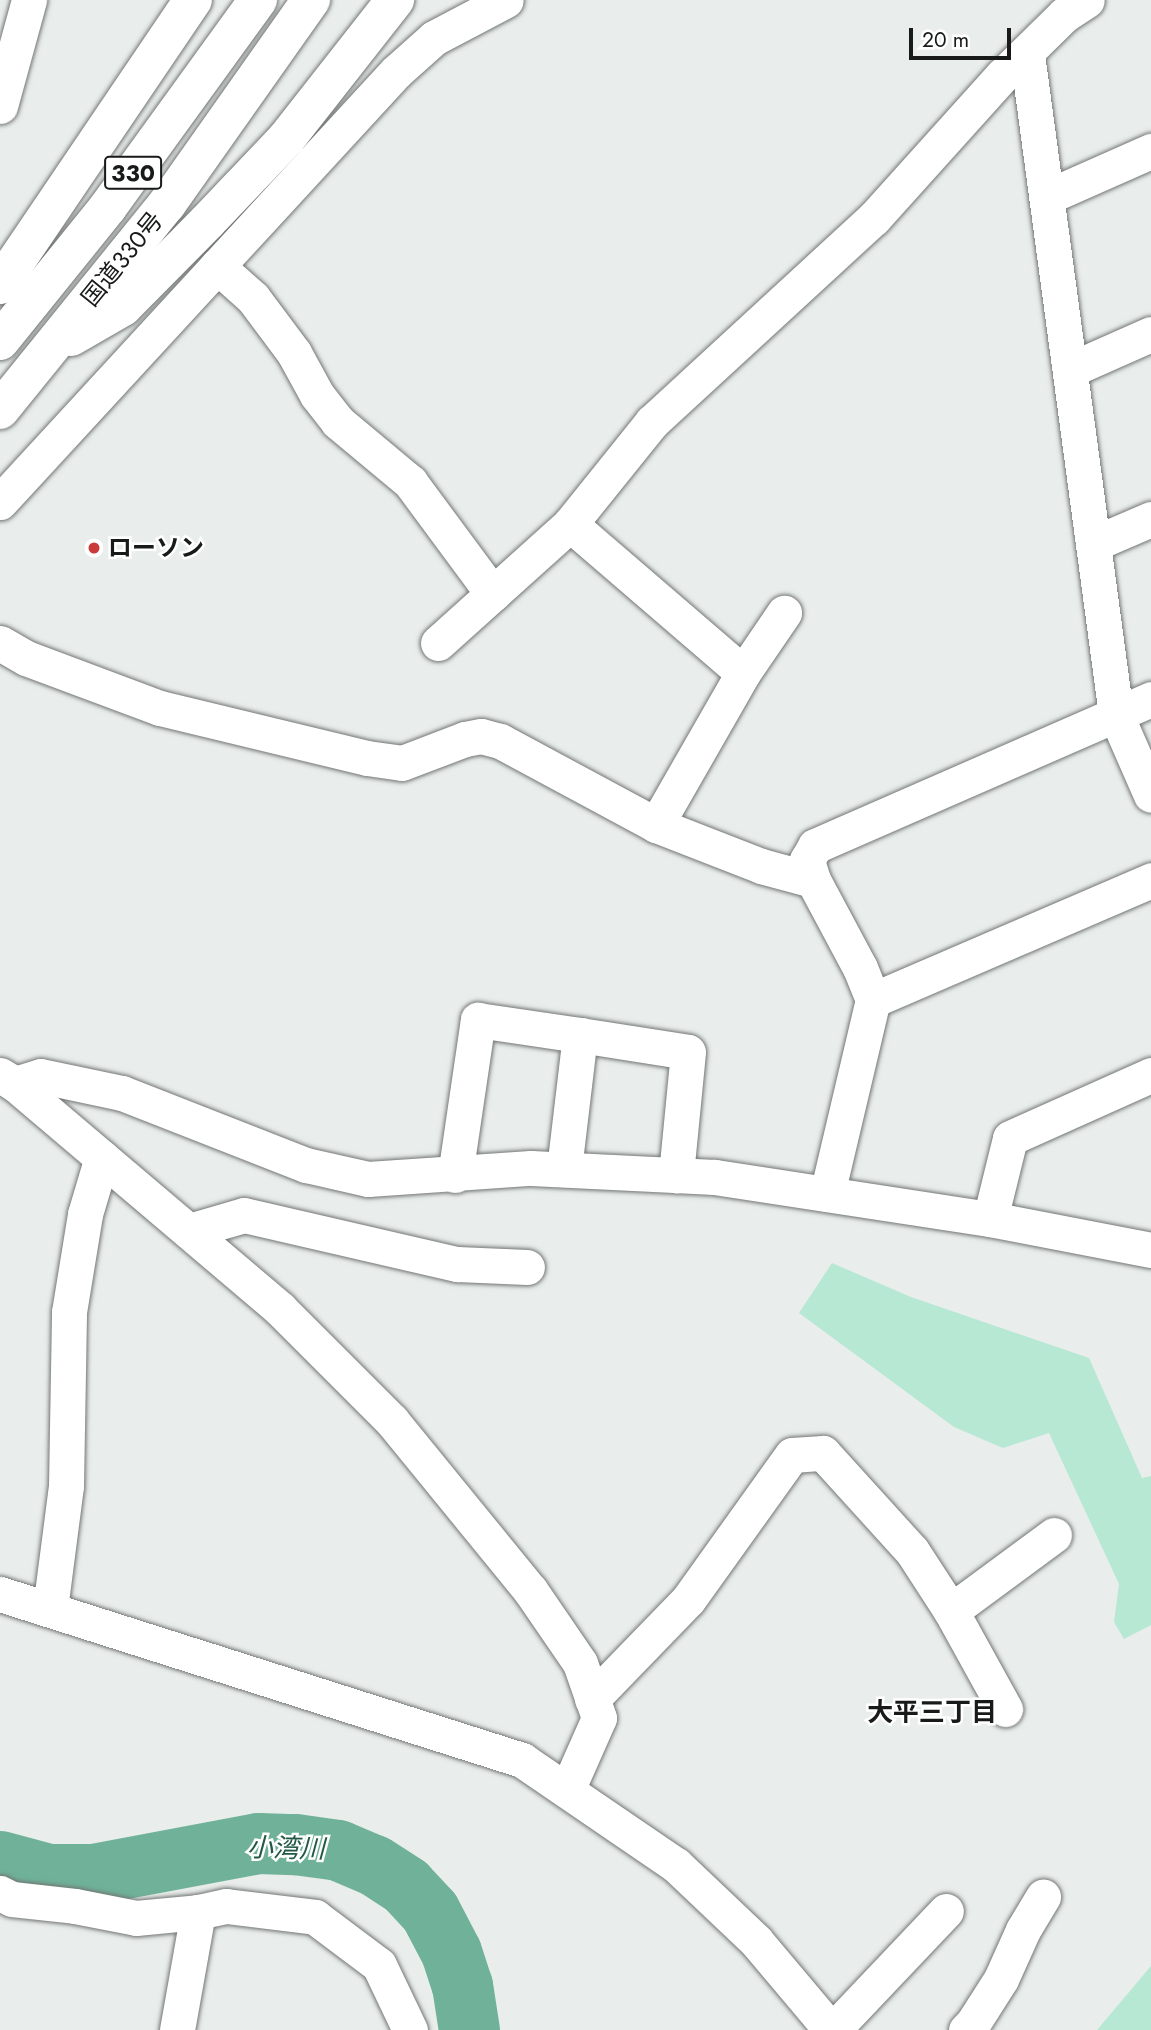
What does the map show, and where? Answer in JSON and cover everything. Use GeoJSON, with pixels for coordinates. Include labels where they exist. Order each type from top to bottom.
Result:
{"type":"FeatureCollection","features":[{"type":"Feature","properties":{"kind":"highway"},"geometry":{"type":"LineString","coordinates":[[0,285],[193,0]]}},
{"type":"Feature","properties":{"kind":"highway","name":"国道330号"},"geometry":{"type":"LineString","coordinates":[[0,341],[108,207],[258,0]]}},
{"type":"Feature","properties":{"kind":"highway","name":"国道330号"},"geometry":{"type":"LineString","coordinates":[[0,410],[167,204],[311,0]]}},
{"type":"Feature","properties":{"kind":"highway"},"geometry":{"type":"LineString","coordinates":[[50,349],[122,307],[198,232],[286,139],[395,0]]}},
{"type":"Feature","properties":{"kind":"street"},"geometry":{"type":"LineString","coordinates":[[0,106],[29,0]]}},
{"type":"Feature","properties":{"kind":"street"},"geometry":{"type":"LineString","coordinates":[[0,502],[396,72],[434,38],[506,0]]}},
{"type":"Feature","properties":{"kind":"street"},"geometry":{"type":"LineString","coordinates":[[438,643],[570,524],[652,422],[874,218],[993,85],[1064,15],[1087,0]]}},
{"type":"Feature","properties":{"kind":"street"},"geometry":{"type":"LineString","coordinates":[[1027,54],[1072,369],[1116,715],[1151,795]]}},
{"type":"Feature","properties":{"kind":"street"},"geometry":{"type":"LineString","coordinates":[[1047,197],[1151,151]]}},
{"type":"Feature","properties":{"kind":"street"},"geometry":{"type":"LineString","coordinates":[[217,266],[261,309],[295,354],[317,395],[338,422],[410,482],[493,594]]}},
{"type":"Feature","properties":{"kind":"street"},"geometry":{"type":"LineString","coordinates":[[1072,369],[1151,334]]}},
{"type":"Feature","properties":{"kind":"street"},"geometry":{"type":"LineString","coordinates":[[1093,544],[1151,519]]}},
{"type":"Feature","properties":{"kind":"street"},"geometry":{"type":"LineString","coordinates":[[570,524],[744,673]]}},
{"type":"Feature","properties":{"kind":"street"},"geometry":{"type":"LineString","coordinates":[[656,825],[744,673],[784,613]]}},
{"type":"Feature","properties":{"kind":"street"},"geometry":{"type":"LineString","coordinates":[[0,643],[26,658],[160,708],[367,758],[402,763],[465,739],[481,736],[500,741],[656,825],[761,866],[813,880]]}},
{"type":"Feature","properties":{"kind":"street"},"geometry":{"type":"LineString","coordinates":[[827,1194],[873,1000],[860,968],[813,880],[807,860],[815,846],[1151,699]]}},
{"type":"Feature","properties":{"kind":"street"},"geometry":{"type":"LineString","coordinates":[[873,1000],[1151,880]]}},
{"type":"Feature","properties":{"kind":"street"},"geometry":{"type":"LineString","coordinates":[[455,1175],[478,1020],[688,1052],[676,1175]]}},
{"type":"Feature","properties":{"kind":"street"},"geometry":{"type":"LineString","coordinates":[[564,1169],[580,1035]]}},
{"type":"Feature","properties":{"kind":"street"},"geometry":{"type":"LineString","coordinates":[[990,1219],[1010,1138],[1151,1075]]}},
{"type":"Feature","properties":{"kind":"street"},"geometry":{"type":"LineString","coordinates":[[8,1079],[41,1076],[122,1093],[306,1166],[368,1179],[531,1168],[715,1177],[990,1219],[1151,1250]]}},
{"type":"Feature","properties":{"kind":"street"},"geometry":{"type":"LineString","coordinates":[[8,1079],[280,1308],[392,1421],[530,1590],[580,1663],[599,1718],[568,1788]]}},
{"type":"Feature","properties":{"kind":"street"},"geometry":{"type":"LineString","coordinates":[[50,1609],[66,1486],[69,1312],[85,1214],[102,1157]]}},
{"type":"Feature","properties":{"kind":"street"},"geometry":{"type":"LineString","coordinates":[[189,1231],[244,1214],[457,1264],[527,1267]]}},
{"type":"Feature","properties":{"kind":"street"},"geometry":{"type":"LineString","coordinates":[[592,1699],[688,1600],[792,1455],[823,1453],[912,1551],[951,1611],[1006,1709]]}},
{"type":"Feature","properties":{"kind":"street"},"geometry":{"type":"LineString","coordinates":[[951,1611],[1054,1535]]}},
{"type":"Feature","properties":{"kind":"street"},"geometry":{"type":"LineString","coordinates":[[0,1594],[522,1760],[568,1788],[676,1865],[756,1941],[832,2030],[946,1911]]}},
{"type":"Feature","properties":{"kind":"street"},"geometry":{"type":"LineString","coordinates":[[0,1893],[12,1899],[75,1906],[136,1918],[198,1912],[226,1906],[315,1917],[379,1965],[410,2030]]}},
{"type":"Feature","properties":{"kind":"street"},"geometry":{"type":"LineString","coordinates":[[966,2030],[973,2024],[1001,1979],[1023,1930],[1042,1897]]}},
{"type":"Feature","properties":{"kind":"street"},"geometry":{"type":"LineString","coordinates":[[177,2030],[198,1912]]}},
{"type":"Feature","properties":{"kind":"green space"},"geometry":{"type":"Polygon","coordinates":[[[832,1263],[911,1297],[1089,1358],[1142,1478],[1151,1476],[1151,1625],[1124,1639],[1114,1622],[1119,1584],[1049,1433],[1003,1448],[954,1427],[799,1313],[832,1263]]]}},
{"type":"Feature","properties":{"kind":"green space"},"geometry":{"type":"Polygon","coordinates":[[[1151,1966],[1151,2030],[1097,2030],[1151,1966]]]}},
{"type":"Feature","properties":{"kind":"waterway","name":"小湾川"},"geometry":{"type":"LineString","coordinates":[[0,1861],[49,1874],[93,1874],[258,1843],[295,1844],[338,1850],[374,1865],[406,1886],[430,1912],[451,1952],[462,1985],[469,2030]]}},
{"type":"Feature","properties":{"kind":"place","name":"ローソン"},"geometry":{"type":"Point","coordinates":[94,548]}},
{"type":"Feature","properties":{"kind":"district","name":"大平三丁目"},"geometry":{"type":"Point","coordinates":[932,1713]}}]}
